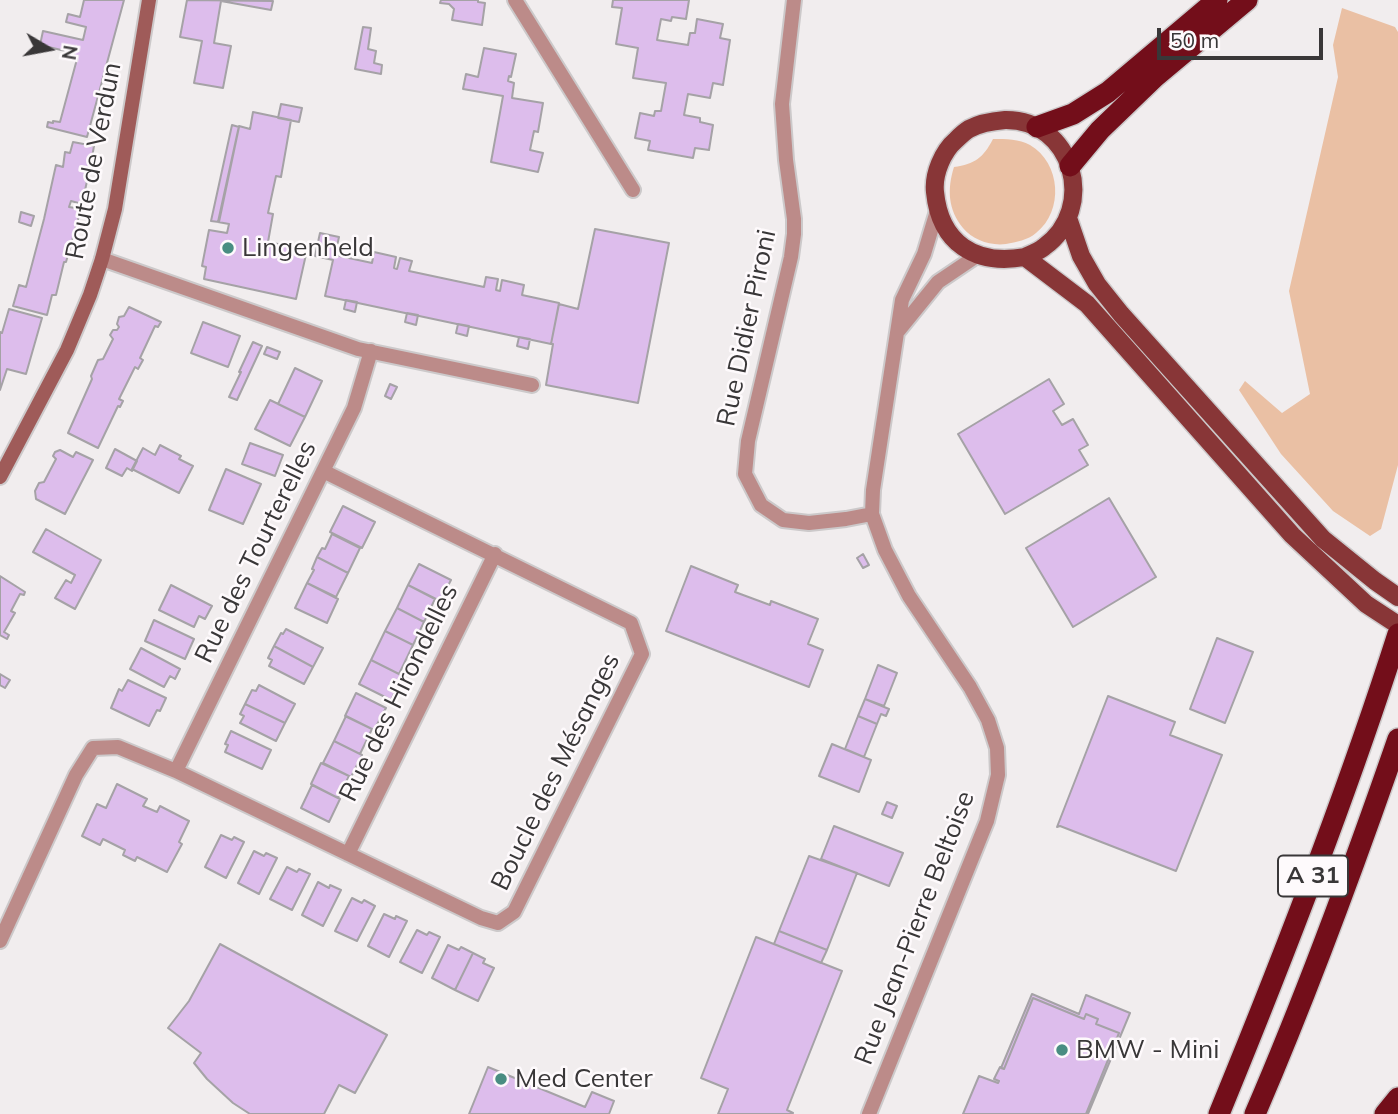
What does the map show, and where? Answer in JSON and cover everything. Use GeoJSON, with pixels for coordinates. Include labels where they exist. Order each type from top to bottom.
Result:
{"type":"FeatureCollection","features":[{"type":"Feature","properties":{"kind":"highway"},"geometry":{"type":"LineString","coordinates":[[1037,127],[1073,114],[1108,92],[1217,0]]}},
{"type":"Feature","properties":{"kind":"highway"},"geometry":{"type":"LineString","coordinates":[[1070,166],[1100,130],[1155,77],[1247,0]]}},
{"type":"Feature","properties":{"kind":"highway","name":"A 31"},"geometry":{"type":"LineString","coordinates":[[1219,1114],[1309,887],[1398,634]]}},
{"type":"Feature","properties":{"kind":"highway","name":"A 31"},"geometry":{"type":"LineString","coordinates":[[1255,1114],[1344,892],[1398,739]]}},
{"type":"Feature","properties":{"kind":"highway"},"geometry":{"type":"LineString","coordinates":[[1385,1114],[1398,1098]]}},
{"type":"Feature","properties":{"kind":"main road","name":"Route de Verdun"},"geometry":{"type":"LineString","coordinates":[[2,470],[67,350],[102,259],[115,209],[149,0]]}},
{"type":"Feature","properties":{"kind":"main road"},"geometry":{"type":"LineString","coordinates":[[1014,120],[1037,127],[1051,137],[1062,150],[1070,166],[1074,192],[1068,218],[1058,235],[1043,248],[1025,257],[1002,260],[978,255],[964,248],[953,238],[937,211],[934,187],[939,164],[951,144],[969,129],[991,121],[1014,120]]}},
{"type":"Feature","properties":{"kind":"main road"},"geometry":{"type":"LineString","coordinates":[[1068,218],[1081,256],[1097,284],[1121,314],[1300,516],[1323,539],[1398,597]]}},
{"type":"Feature","properties":{"kind":"main road"},"geometry":{"type":"LineString","coordinates":[[1025,257],[1087,304],[1292,535],[1353,593],[1398,625]]}},
{"type":"Feature","properties":{"kind":"street"},"geometry":{"type":"LineString","coordinates":[[515,0],[634,190]]}},
{"type":"Feature","properties":{"kind":"street","name":"Rue Didier Pironi"},"geometry":{"type":"LineString","coordinates":[[794,0],[782,104],[794,234],[748,441],[745,474],[761,505],[783,520],[809,523],[872,513]]}},
{"type":"Feature","properties":{"kind":"street","name":"Rue Jean-Pierre Beltoise"},"geometry":{"type":"LineString","coordinates":[[869,1114],[987,821],[998,775],[997,748],[988,720],[970,687],[909,596],[885,550],[872,513],[873,489],[902,300],[924,254],[937,211]]}},
{"type":"Feature","properties":{"kind":"street"},"geometry":{"type":"LineString","coordinates":[[898,331],[938,282],[978,255]]}},
{"type":"Feature","properties":{"kind":"street"},"geometry":{"type":"LineString","coordinates":[[102,259],[358,349],[532,385]]}},
{"type":"Feature","properties":{"kind":"street","name":"Rue des Tourterelles"},"geometry":{"type":"LineString","coordinates":[[176,771],[354,408],[371,351]]}},
{"type":"Feature","properties":{"kind":"street","name":"Boucle des Mésanges"},"geometry":{"type":"LineString","coordinates":[[0,941],[76,775],[93,748],[118,747],[176,771],[481,918],[498,923],[514,912],[642,654],[631,623],[323,471]]}},
{"type":"Feature","properties":{"kind":"street","name":"Rue des Hirondelles"},"geometry":{"type":"LineString","coordinates":[[348,854],[495,554]]}},
{"type":"Feature","properties":{"kind":"shaded area"},"geometry":{"type":"Polygon","coordinates":[[[1342,8],[1395,27],[1398,32],[1398,465],[1381,529],[1370,536],[1333,511],[1281,454],[1239,390],[1245,381],[1282,413],[1310,394],[1289,291],[1338,77],[1333,45],[1342,8]]]}},
{"type":"Feature","properties":{"kind":"shaded area"},"geometry":{"type":"Polygon","coordinates":[[[993,139],[1017,140],[1030,145],[1048,163],[1055,188],[1055,200],[1045,224],[1029,237],[1006,244],[982,241],[967,232],[954,214],[950,199],[954,167],[978,159],[993,139]]]}},
{"type":"Feature","properties":{"kind":"building"},"geometry":{"type":"Polygon","coordinates":[[[84,0],[124,0],[87,137],[47,127],[48,122],[60,122],[77,59],[73,58],[74,53],[40,45],[43,31],[83,40],[86,27],[66,22],[68,14],[80,17],[84,0]]]}},
{"type":"Feature","properties":{"kind":"building"},"geometry":{"type":"Polygon","coordinates":[[[187,0],[273,1],[271,10],[221,1],[214,43],[231,46],[223,88],[194,83],[202,41],[180,37],[187,0]]]}},
{"type":"Feature","properties":{"kind":"building"},"geometry":{"type":"Polygon","coordinates":[[[441,0],[478,0],[485,3],[482,25],[452,20],[454,9],[449,4],[440,3],[441,0]]]}},
{"type":"Feature","properties":{"kind":"building"},"geometry":{"type":"Polygon","coordinates":[[[613,0],[689,0],[686,19],[661,19],[657,40],[688,45],[690,33],[695,33],[697,19],[723,24],[720,38],[730,40],[723,85],[713,83],[710,98],[688,94],[684,115],[700,118],[700,122],[713,125],[709,150],[695,148],[693,158],[648,150],[650,141],[635,138],[640,113],[654,116],[655,111],[661,111],[666,83],[633,78],[638,48],[616,44],[622,8],[612,7],[613,0]]]}},
{"type":"Feature","properties":{"kind":"building"},"geometry":{"type":"Polygon","coordinates":[[[363,27],[371,28],[368,49],[376,51],[374,63],[382,65],[381,74],[355,69],[363,27]]]}},
{"type":"Feature","properties":{"kind":"building"},"geometry":{"type":"Polygon","coordinates":[[[484,48],[516,54],[508,81],[514,83],[512,98],[543,103],[538,132],[534,131],[530,150],[543,153],[538,172],[491,162],[503,96],[463,89],[466,74],[478,77],[484,48]]]}},
{"type":"Feature","properties":{"kind":"building"},"geometry":{"type":"Polygon","coordinates":[[[281,104],[302,108],[299,122],[278,118],[281,104]]]}},
{"type":"Feature","properties":{"kind":"building"},"geometry":{"type":"Polygon","coordinates":[[[253,112],[291,120],[281,177],[276,176],[268,213],[273,214],[268,242],[307,250],[296,299],[204,279],[206,267],[202,266],[209,230],[227,233],[229,224],[218,222],[239,126],[250,129],[253,112]]]}},
{"type":"Feature","properties":{"kind":"building"},"geometry":{"type":"Polygon","coordinates":[[[232,125],[239,127],[219,222],[211,221],[232,125]]]}},
{"type":"Feature","properties":{"kind":"building"},"geometry":{"type":"Polygon","coordinates":[[[73,142],[94,146],[93,169],[89,172],[82,204],[71,201],[69,207],[81,209],[56,295],[52,295],[47,315],[13,306],[19,285],[26,287],[56,165],[63,167],[65,152],[70,153],[73,142]]]}},
{"type":"Feature","properties":{"kind":"building"},"geometry":{"type":"Polygon","coordinates":[[[21,212],[34,216],[31,226],[19,222],[21,212]]]}},
{"type":"Feature","properties":{"kind":"building"},"geometry":{"type":"Polygon","coordinates":[[[595,229],[669,243],[638,403],[546,385],[559,304],[578,309],[595,229]]]}},
{"type":"Feature","properties":{"kind":"building"},"geometry":{"type":"Polygon","coordinates":[[[320,233],[339,237],[335,255],[372,263],[374,252],[396,257],[394,268],[397,269],[400,258],[412,261],[409,271],[484,287],[486,277],[498,279],[496,290],[500,291],[502,280],[524,285],[522,295],[559,303],[551,344],[325,296],[333,260],[315,256],[320,233]]]}},
{"type":"Feature","properties":{"kind":"building"},"geometry":{"type":"Polygon","coordinates":[[[346,300],[357,302],[355,312],[344,309],[346,300]]]}},
{"type":"Feature","properties":{"kind":"building"},"geometry":{"type":"Polygon","coordinates":[[[129,307],[161,322],[158,327],[155,326],[140,358],[143,360],[138,369],[135,367],[119,399],[123,401],[98,448],[68,433],[98,360],[103,359],[113,339],[110,335],[113,330],[117,330],[119,317],[124,316],[129,307]]]}},
{"type":"Feature","properties":{"kind":"building"},"geometry":{"type":"Polygon","coordinates":[[[9,309],[42,318],[26,374],[7,369],[0,390],[0,332],[2,333],[9,309]]]}},
{"type":"Feature","properties":{"kind":"building"},"geometry":{"type":"Polygon","coordinates":[[[407,313],[418,315],[416,325],[405,322],[407,313]]]}},
{"type":"Feature","properties":{"kind":"building"},"geometry":{"type":"Polygon","coordinates":[[[203,322],[240,336],[228,367],[191,353],[203,322]]]}},
{"type":"Feature","properties":{"kind":"building"},"geometry":{"type":"Polygon","coordinates":[[[458,324],[469,326],[467,336],[456,333],[458,324]]]}},
{"type":"Feature","properties":{"kind":"building"},"geometry":{"type":"Polygon","coordinates":[[[519,337],[530,339],[528,349],[517,346],[519,337]]]}},
{"type":"Feature","properties":{"kind":"building"},"geometry":{"type":"Polygon","coordinates":[[[253,342],[262,346],[237,400],[229,397],[253,342]]]}},
{"type":"Feature","properties":{"kind":"building"},"geometry":{"type":"Polygon","coordinates":[[[267,347],[280,352],[277,359],[264,354],[267,347]]]}},
{"type":"Feature","properties":{"kind":"building"},"geometry":{"type":"Polygon","coordinates":[[[295,368],[322,381],[305,417],[278,404],[295,368]]]}},
{"type":"Feature","properties":{"kind":"building"},"geometry":{"type":"Polygon","coordinates":[[[1049,379],[1064,404],[1053,411],[1062,425],[1073,419],[1088,445],[1079,450],[1088,465],[1005,514],[958,434],[1049,379]]]}},
{"type":"Feature","properties":{"kind":"building"},"geometry":{"type":"Polygon","coordinates":[[[390,384],[397,387],[391,399],[385,396],[390,384]]]}},
{"type":"Feature","properties":{"kind":"building"},"geometry":{"type":"Polygon","coordinates":[[[270,400],[305,417],[290,446],[255,429],[270,400]]]}},
{"type":"Feature","properties":{"kind":"building"},"geometry":{"type":"Polygon","coordinates":[[[250,443],[283,455],[275,476],[242,464],[250,443]]]}},
{"type":"Feature","properties":{"kind":"building"},"geometry":{"type":"Polygon","coordinates":[[[160,445],[193,466],[179,493],[132,469],[143,448],[155,455],[160,445]]]}},
{"type":"Feature","properties":{"kind":"building"},"geometry":{"type":"Polygon","coordinates":[[[115,449],[137,461],[132,471],[127,468],[122,476],[106,468],[115,449]]]}},
{"type":"Feature","properties":{"kind":"building"},"geometry":{"type":"Polygon","coordinates":[[[60,450],[73,457],[76,452],[93,460],[65,514],[36,499],[35,491],[39,483],[44,482],[56,459],[53,456],[55,452],[60,450]]]}},
{"type":"Feature","properties":{"kind":"building"},"geometry":{"type":"Polygon","coordinates":[[[226,469],[261,484],[243,524],[209,510],[226,469]]]}},
{"type":"Feature","properties":{"kind":"building"},"geometry":{"type":"Polygon","coordinates":[[[1109,498],[1156,577],[1073,627],[1026,548],[1109,498]]]}},
{"type":"Feature","properties":{"kind":"building"},"geometry":{"type":"Polygon","coordinates":[[[343,506],[375,522],[362,548],[330,532],[343,506]]]}},
{"type":"Feature","properties":{"kind":"building"},"geometry":{"type":"Polygon","coordinates":[[[46,529],[101,560],[75,609],[55,598],[66,580],[71,583],[75,575],[33,552],[46,529]]]}},
{"type":"Feature","properties":{"kind":"building"},"geometry":{"type":"Polygon","coordinates":[[[332,534],[360,548],[348,573],[317,557],[322,548],[325,549],[332,534]]]}},
{"type":"Feature","properties":{"kind":"building"},"geometry":{"type":"Polygon","coordinates":[[[863,554],[869,565],[863,568],[857,558],[863,554]]]}},
{"type":"Feature","properties":{"kind":"building"},"geometry":{"type":"Polygon","coordinates":[[[317,557],[348,573],[336,597],[307,583],[317,557]]]}},
{"type":"Feature","properties":{"kind":"building"},"geometry":{"type":"Polygon","coordinates":[[[419,564],[451,580],[440,601],[408,585],[419,564]]]}},
{"type":"Feature","properties":{"kind":"building"},"geometry":{"type":"Polygon","coordinates":[[[691,566],[738,585],[735,592],[770,605],[771,601],[818,619],[808,644],[823,650],[809,687],[666,631],[691,566]]]}},
{"type":"Feature","properties":{"kind":"building"},"geometry":{"type":"Polygon","coordinates":[[[0,576],[25,592],[24,595],[20,594],[11,611],[15,613],[4,632],[9,635],[7,639],[0,635],[0,576]]]}},
{"type":"Feature","properties":{"kind":"building"},"geometry":{"type":"Polygon","coordinates":[[[307,583],[338,599],[327,623],[295,608],[307,583]]]}},
{"type":"Feature","properties":{"kind":"building"},"geometry":{"type":"Polygon","coordinates":[[[171,585],[212,606],[205,619],[199,616],[194,627],[159,610],[171,585]]]}},
{"type":"Feature","properties":{"kind":"building"},"geometry":{"type":"Polygon","coordinates":[[[408,585],[435,599],[424,622],[397,608],[408,585]]]}},
{"type":"Feature","properties":{"kind":"building"},"geometry":{"type":"Polygon","coordinates":[[[397,608],[424,622],[413,645],[385,631],[397,608]]]}},
{"type":"Feature","properties":{"kind":"building"},"geometry":{"type":"Polygon","coordinates":[[[154,620],[194,639],[185,659],[145,641],[154,620]]]}},
{"type":"Feature","properties":{"kind":"building"},"geometry":{"type":"Polygon","coordinates":[[[286,629],[323,648],[313,667],[274,646],[286,629]]]}},
{"type":"Feature","properties":{"kind":"building"},"geometry":{"type":"Polygon","coordinates":[[[385,631],[413,645],[399,674],[371,660],[385,631]]]}},
{"type":"Feature","properties":{"kind":"building"},"geometry":{"type":"Polygon","coordinates":[[[1217,638],[1253,652],[1225,723],[1190,709],[1217,638]]]}},
{"type":"Feature","properties":{"kind":"building"},"geometry":{"type":"Polygon","coordinates":[[[274,646],[313,667],[304,684],[269,666],[272,660],[268,658],[274,646]]]}},
{"type":"Feature","properties":{"kind":"building"},"geometry":{"type":"Polygon","coordinates":[[[141,648],[180,669],[175,679],[170,676],[164,687],[130,669],[141,648]]]}},
{"type":"Feature","properties":{"kind":"building"},"geometry":{"type":"Polygon","coordinates":[[[371,660],[403,676],[391,700],[359,684],[371,660]]]}},
{"type":"Feature","properties":{"kind":"building"},"geometry":{"type":"Polygon","coordinates":[[[878,665],[897,673],[884,706],[865,699],[878,665]]]}},
{"type":"Feature","properties":{"kind":"building"},"geometry":{"type":"Polygon","coordinates":[[[0,674],[10,680],[5,688],[0,685],[0,674]]]}},
{"type":"Feature","properties":{"kind":"building"},"geometry":{"type":"Polygon","coordinates":[[[128,680],[166,698],[149,726],[111,708],[119,689],[122,691],[128,680]]]}},
{"type":"Feature","properties":{"kind":"building"},"geometry":{"type":"Polygon","coordinates":[[[259,685],[295,704],[285,723],[245,704],[252,690],[256,691],[259,685]]]}},
{"type":"Feature","properties":{"kind":"building"},"geometry":{"type":"Polygon","coordinates":[[[356,693],[386,708],[374,730],[345,716],[356,693]]]}},
{"type":"Feature","properties":{"kind":"building"},"geometry":{"type":"Polygon","coordinates":[[[1108,696],[1175,722],[1170,735],[1222,755],[1176,871],[1057,827],[1108,696]]]}},
{"type":"Feature","properties":{"kind":"building"},"geometry":{"type":"Polygon","coordinates":[[[865,699],[889,709],[886,716],[881,714],[877,724],[858,716],[865,699]]]}},
{"type":"Feature","properties":{"kind":"building"},"geometry":{"type":"Polygon","coordinates":[[[245,704],[285,723],[276,741],[240,723],[244,716],[240,714],[245,704]]]}},
{"type":"Feature","properties":{"kind":"building"},"geometry":{"type":"Polygon","coordinates":[[[346,716],[372,729],[360,754],[334,741],[346,716]]]}},
{"type":"Feature","properties":{"kind":"building"},"geometry":{"type":"Polygon","coordinates":[[[858,716],[877,724],[864,757],[845,749],[858,716]]]}},
{"type":"Feature","properties":{"kind":"building"},"geometry":{"type":"Polygon","coordinates":[[[231,731],[271,750],[262,769],[225,752],[228,745],[225,744],[231,731]]]}},
{"type":"Feature","properties":{"kind":"building"},"geometry":{"type":"Polygon","coordinates":[[[334,741],[362,755],[351,777],[323,763],[334,741]]]}},
{"type":"Feature","properties":{"kind":"building"},"geometry":{"type":"Polygon","coordinates":[[[832,744],[871,760],[859,792],[819,776],[832,744]]]}},
{"type":"Feature","properties":{"kind":"building"},"geometry":{"type":"Polygon","coordinates":[[[321,763],[349,776],[338,798],[311,784],[321,763]]]}},
{"type":"Feature","properties":{"kind":"building"},"geometry":{"type":"Polygon","coordinates":[[[117,784],[147,799],[143,806],[157,812],[160,806],[189,821],[179,842],[182,844],[167,872],[137,857],[135,861],[123,855],[125,850],[103,839],[100,845],[82,836],[97,804],[106,808],[117,784]]]}},
{"type":"Feature","properties":{"kind":"building"},"geometry":{"type":"Polygon","coordinates":[[[312,785],[340,799],[329,822],[301,808],[312,785]]]}},
{"type":"Feature","properties":{"kind":"building"},"geometry":{"type":"Polygon","coordinates":[[[887,802],[897,806],[892,818],[882,814],[887,802]]]}},
{"type":"Feature","properties":{"kind":"building"},"geometry":{"type":"Polygon","coordinates":[[[834,826],[903,853],[889,886],[821,859],[834,826]]]}},
{"type":"Feature","properties":{"kind":"building"},"geometry":{"type":"Polygon","coordinates":[[[221,835],[244,842],[226,878],[205,867],[221,835]]]}},
{"type":"Feature","properties":{"kind":"building"},"geometry":{"type":"Polygon","coordinates":[[[254,851],[277,858],[259,894],[238,883],[254,851]]]}},
{"type":"Feature","properties":{"kind":"building"},"geometry":{"type":"Polygon","coordinates":[[[809,856],[857,873],[827,950],[779,931],[809,856]]]}},
{"type":"Feature","properties":{"kind":"building"},"geometry":{"type":"Polygon","coordinates":[[[287,867],[310,874],[292,910],[270,899],[287,867]]]}},
{"type":"Feature","properties":{"kind":"building"},"geometry":{"type":"Polygon","coordinates":[[[318,882],[341,890],[323,926],[302,915],[318,882]]]}},
{"type":"Feature","properties":{"kind":"building"},"geometry":{"type":"Polygon","coordinates":[[[352,898],[375,906],[357,941],[335,931],[352,898]]]}},
{"type":"Feature","properties":{"kind":"building"},"geometry":{"type":"Polygon","coordinates":[[[384,914],[407,921],[389,957],[368,946],[384,914]]]}},
{"type":"Feature","properties":{"kind":"building"},"geometry":{"type":"Polygon","coordinates":[[[417,930],[440,937],[422,973],[400,962],[417,930]]]}},
{"type":"Feature","properties":{"kind":"building"},"geometry":{"type":"Polygon","coordinates":[[[779,931],[827,950],[821,963],[774,944],[779,931]]]}},
{"type":"Feature","properties":{"kind":"building"},"geometry":{"type":"Polygon","coordinates":[[[756,937],[842,971],[787,1110],[793,1113],[718,1114],[728,1089],[701,1078],[756,937]]]}},
{"type":"Feature","properties":{"kind":"building"},"geometry":{"type":"Polygon","coordinates":[[[220,944],[387,1035],[355,1093],[339,1085],[324,1114],[250,1114],[233,1103],[207,1079],[194,1063],[201,1053],[168,1028],[189,1001],[220,944]]]}},
{"type":"Feature","properties":{"kind":"building"},"geometry":{"type":"Polygon","coordinates":[[[448,945],[473,953],[455,990],[432,978],[448,945]]]}},
{"type":"Feature","properties":{"kind":"building"},"geometry":{"type":"Polygon","coordinates":[[[473,953],[485,959],[483,963],[494,968],[478,1001],[455,990],[473,953]]]}},
{"type":"Feature","properties":{"kind":"building"},"geometry":{"type":"Polygon","coordinates":[[[1032,994],[1079,1014],[1086,995],[1130,1013],[1088,1114],[1119,1033],[1096,1024],[1098,1019],[1086,1014],[1084,1019],[1033,998],[1004,1069],[1001,1068],[1032,994]]]}},
{"type":"Feature","properties":{"kind":"building","name":"BMW - Mini"},"geometry":{"type":"Polygon","coordinates":[[[1033,998],[1084,1019],[1086,1014],[1098,1019],[1096,1024],[1119,1033],[1086,1114],[963,1114],[979,1076],[998,1083],[999,1081],[994,1079],[1000,1067],[1004,1069],[1033,998]]]}},
{"type":"Feature","properties":{"kind":"building","name":"Med Center"},"geometry":{"type":"Polygon","coordinates":[[[488,1067],[585,1107],[592,1092],[614,1101],[609,1114],[469,1114],[488,1067]]]}},
{"type":"Feature","properties":{"kind":"place","name":"Lingenheld"},"geometry":{"type":"Point","coordinates":[228,248]}},
{"type":"Feature","properties":{"kind":"place","name":"BMW - Mini"},"geometry":{"type":"Point","coordinates":[1062,1050]}},
{"type":"Feature","properties":{"kind":"place","name":"Med Center"},"geometry":{"type":"Point","coordinates":[501,1079]}}]}
